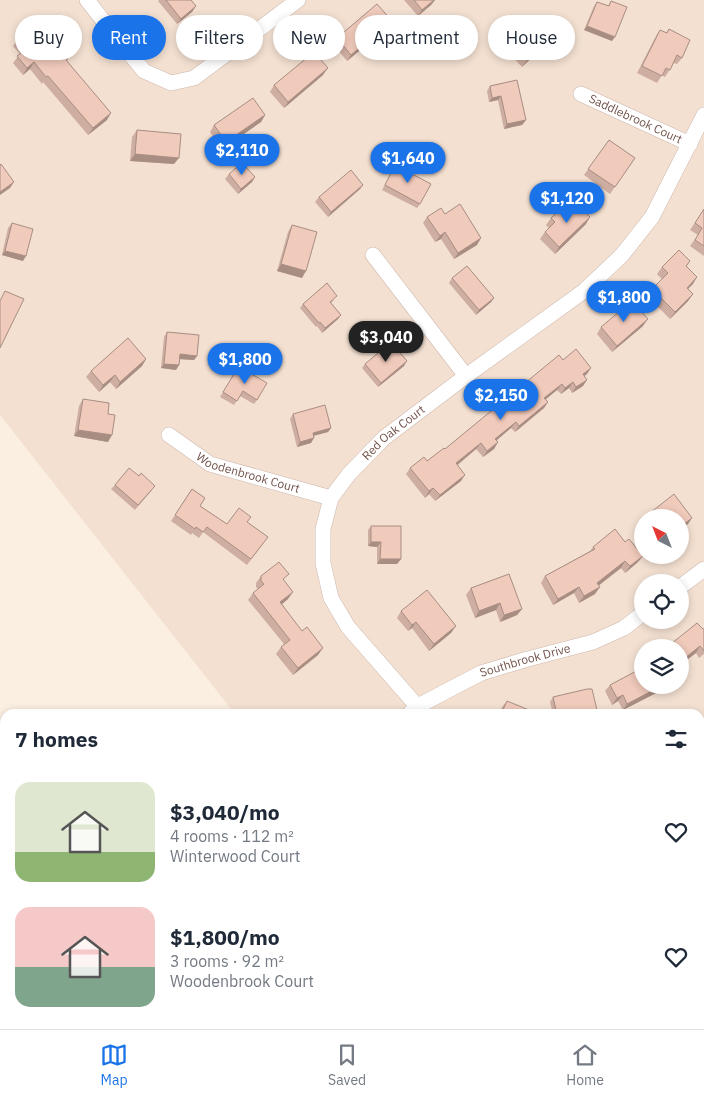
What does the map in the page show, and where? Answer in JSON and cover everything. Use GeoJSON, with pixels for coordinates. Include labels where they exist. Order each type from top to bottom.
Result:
{"type":"FeatureCollection","features":[{"type":"Feature","properties":{"kind":"street"},"geometry":{"type":"LineString","coordinates":[[87,0],[144,71],[171,83],[194,78],[298,0]]}},
{"type":"Feature","properties":{"kind":"street","name":"Saddlebrook Court"},"geometry":{"type":"LineString","coordinates":[[581,94],[690,144]]}},
{"type":"Feature","properties":{"kind":"street","name":"Red Oak Court"},"geometry":{"type":"LineString","coordinates":[[415,709],[348,627],[331,598],[323,563],[323,529],[331,498],[349,474],[384,438],[584,291],[622,255],[652,217],[704,115]]}},
{"type":"Feature","properties":{"kind":"street"},"geometry":{"type":"LineString","coordinates":[[373,255],[466,376]]}},
{"type":"Feature","properties":{"kind":"street","name":"Woodenbrook Court"},"geometry":{"type":"LineString","coordinates":[[169,435],[210,464],[331,498]]}},
{"type":"Feature","properties":{"kind":"street"},"geometry":{"type":"LineString","coordinates":[[689,580],[704,569]]}},
{"type":"Feature","properties":{"kind":"street","name":"Southbrook Drive"},"geometry":{"type":"LineString","coordinates":[[420,709],[480,673],[593,642],[624,628],[634,620]]}},
{"type":"Feature","properties":{"kind":"shaded area"},"geometry":{"type":"Polygon","coordinates":[[[0,0],[704,0],[704,709],[231,709],[0,415],[0,0]]]}},
{"type":"Feature","properties":{"kind":"building"},"geometry":{"type":"Polygon","coordinates":[[[166,0],[191,0],[196,6],[186,15],[178,15],[166,0]]]}},
{"type":"Feature","properties":{"kind":"building"},"geometry":{"type":"Polygon","coordinates":[[[414,0],[434,0],[422,10],[414,0]]]}},
{"type":"Feature","properties":{"kind":"building"},"geometry":{"type":"Polygon","coordinates":[[[611,1],[627,7],[615,37],[587,26],[597,2],[609,6],[611,1]]]}},
{"type":"Feature","properties":{"kind":"building"},"geometry":{"type":"Polygon","coordinates":[[[377,4],[387,15],[364,15],[377,4]]]}},
{"type":"Feature","properties":{"kind":"building"},"geometry":{"type":"Polygon","coordinates":[[[355,23],[355,52],[351,55],[345,48],[345,31],[355,23]]]}},
{"type":"Feature","properties":{"kind":"building"},"geometry":{"type":"Polygon","coordinates":[[[669,29],[690,40],[682,58],[677,55],[670,70],[666,68],[662,76],[642,66],[660,30],[667,33],[669,29]]]}},
{"type":"Feature","properties":{"kind":"building"},"geometry":{"type":"Polygon","coordinates":[[[20,60],[66,60],[111,113],[93,128],[34,62],[27,68],[20,60]]]}},
{"type":"Feature","properties":{"kind":"building"},"geometry":{"type":"Polygon","coordinates":[[[304,60],[321,60],[328,68],[288,102],[274,85],[304,60]]]}},
{"type":"Feature","properties":{"kind":"building"},"geometry":{"type":"Polygon","coordinates":[[[517,80],[526,120],[507,124],[501,96],[492,98],[490,86],[517,80]]]}},
{"type":"Feature","properties":{"kind":"building"},"geometry":{"type":"Polygon","coordinates":[[[253,98],[265,115],[226,142],[214,125],[253,98]]]}},
{"type":"Feature","properties":{"kind":"building"},"geometry":{"type":"Polygon","coordinates":[[[137,130],[181,134],[179,158],[135,154],[137,130]]]}},
{"type":"Feature","properties":{"kind":"building"},"geometry":{"type":"Polygon","coordinates":[[[609,140],[635,158],[615,187],[588,169],[609,140]]]}},
{"type":"Feature","properties":{"kind":"building"},"geometry":{"type":"Polygon","coordinates":[[[242,163],[255,177],[241,189],[229,174],[242,163]]]}},
{"type":"Feature","properties":{"kind":"building"},"geometry":{"type":"Polygon","coordinates":[[[0,165],[14,182],[0,192],[0,165]]]}},
{"type":"Feature","properties":{"kind":"building"},"geometry":{"type":"Polygon","coordinates":[[[395,165],[431,184],[420,204],[385,185],[395,165]]]}},
{"type":"Feature","properties":{"kind":"building"},"geometry":{"type":"Polygon","coordinates":[[[351,170],[363,185],[331,212],[319,197],[351,170]]]}},
{"type":"Feature","properties":{"kind":"building"},"geometry":{"type":"Polygon","coordinates":[[[576,202],[590,217],[559,247],[545,232],[555,222],[551,218],[560,210],[564,214],[576,202]]]}},
{"type":"Feature","properties":{"kind":"building"},"geometry":{"type":"Polygon","coordinates":[[[460,204],[481,238],[458,253],[445,232],[440,236],[427,217],[441,208],[445,214],[460,204]]]}},
{"type":"Feature","properties":{"kind":"building"},"geometry":{"type":"Polygon","coordinates":[[[704,209],[704,246],[695,240],[702,228],[695,223],[704,209]]]}},
{"type":"Feature","properties":{"kind":"building"},"geometry":{"type":"Polygon","coordinates":[[[12,223],[33,229],[26,256],[5,251],[12,223]]]}},
{"type":"Feature","properties":{"kind":"building"},"geometry":{"type":"Polygon","coordinates":[[[292,225],[317,232],[306,271],[281,264],[292,225]]]}},
{"type":"Feature","properties":{"kind":"building"},"geometry":{"type":"Polygon","coordinates":[[[679,250],[690,261],[686,266],[697,277],[687,288],[693,294],[675,312],[652,289],[668,273],[662,267],[679,250]]]}},
{"type":"Feature","properties":{"kind":"building"},"geometry":{"type":"Polygon","coordinates":[[[467,266],[494,298],[479,310],[452,278],[467,266]]]}},
{"type":"Feature","properties":{"kind":"building"},"geometry":{"type":"Polygon","coordinates":[[[327,283],[337,296],[330,302],[341,315],[325,328],[303,304],[327,283]]]}},
{"type":"Feature","properties":{"kind":"building"},"geometry":{"type":"Polygon","coordinates":[[[5,291],[24,299],[0,348],[0,301],[5,291]]]}},
{"type":"Feature","properties":{"kind":"building"},"geometry":{"type":"Polygon","coordinates":[[[632,301],[648,319],[617,346],[601,327],[632,301]]]}},
{"type":"Feature","properties":{"kind":"building"},"geometry":{"type":"Polygon","coordinates":[[[167,332],[199,335],[197,356],[180,354],[179,365],[164,364],[167,332]]]}},
{"type":"Feature","properties":{"kind":"building"},"geometry":{"type":"Polygon","coordinates":[[[128,338],[146,359],[120,382],[115,375],[103,385],[91,371],[128,338]]]}},
{"type":"Feature","properties":{"kind":"building"},"geometry":{"type":"Polygon","coordinates":[[[391,342],[407,361],[381,383],[365,364],[391,342]]]}},
{"type":"Feature","properties":{"kind":"building"},"geometry":{"type":"Polygon","coordinates":[[[576,349],[591,368],[583,374],[587,380],[576,387],[573,382],[565,388],[562,384],[544,398],[548,402],[519,426],[516,422],[495,439],[498,442],[487,451],[481,443],[456,463],[465,475],[440,495],[433,488],[429,491],[410,468],[424,457],[427,461],[445,449],[559,355],[563,360],[576,349]]]}},
{"type":"Feature","properties":{"kind":"building"},"geometry":{"type":"Polygon","coordinates":[[[237,369],[241,372],[243,369],[267,383],[257,400],[243,391],[237,401],[223,392],[237,369]]]}},
{"type":"Feature","properties":{"kind":"building"},"geometry":{"type":"Polygon","coordinates":[[[83,399],[109,403],[108,414],[115,415],[112,435],[78,430],[83,399]]]}},
{"type":"Feature","properties":{"kind":"building"},"geometry":{"type":"Polygon","coordinates":[[[325,405],[331,428],[313,433],[314,438],[300,442],[293,414],[325,405]]]}},
{"type":"Feature","properties":{"kind":"building"},"geometry":{"type":"Polygon","coordinates":[[[129,468],[139,476],[141,473],[155,486],[138,505],[115,485],[129,468]]]}},
{"type":"Feature","properties":{"kind":"building"},"geometry":{"type":"Polygon","coordinates":[[[192,489],[205,498],[200,506],[227,524],[239,508],[251,517],[247,522],[268,537],[251,559],[207,527],[203,532],[196,527],[195,529],[175,515],[192,489]]]}},
{"type":"Feature","properties":{"kind":"building"},"geometry":{"type":"Polygon","coordinates":[[[674,494],[685,509],[655,509],[674,494]]]}},
{"type":"Feature","properties":{"kind":"building"},"geometry":{"type":"Polygon","coordinates":[[[371,526],[401,526],[401,559],[380,559],[381,542],[371,542],[371,526]]]}},
{"type":"Feature","properties":{"kind":"building"},"geometry":{"type":"Polygon","coordinates":[[[615,529],[625,542],[629,539],[634,545],[634,563],[630,566],[625,561],[597,583],[600,587],[584,596],[579,587],[558,599],[545,576],[595,549],[593,547],[615,529]]]}},
{"type":"Feature","properties":{"kind":"building"},"geometry":{"type":"Polygon","coordinates":[[[279,562],[289,574],[283,579],[293,592],[280,602],[302,631],[307,627],[323,648],[298,668],[281,647],[290,640],[253,593],[264,584],[261,581],[261,576],[279,562]]]}},
{"type":"Feature","properties":{"kind":"building"},"geometry":{"type":"Polygon","coordinates":[[[509,574],[522,609],[504,615],[500,603],[479,611],[471,588],[509,574]]]}},
{"type":"Feature","properties":{"kind":"building"},"geometry":{"type":"Polygon","coordinates":[[[427,590],[456,626],[434,644],[416,622],[412,625],[401,611],[427,590]]]}},
{"type":"Feature","properties":{"kind":"building"},"geometry":{"type":"Polygon","coordinates":[[[697,623],[704,629],[704,651],[700,646],[689,655],[689,639],[677,639],[697,623]]]}},
{"type":"Feature","properties":{"kind":"building"},"geometry":{"type":"Polygon","coordinates":[[[634,672],[634,694],[646,694],[627,704],[623,695],[617,698],[610,685],[634,672]]]}},
{"type":"Feature","properties":{"kind":"building"},"geometry":{"type":"Polygon","coordinates":[[[592,689],[597,709],[556,709],[553,697],[592,689]]]}},
{"type":"Feature","properties":{"kind":"building"},"geometry":{"type":"Polygon","coordinates":[[[507,701],[527,709],[503,709],[507,701]]]}}]}
